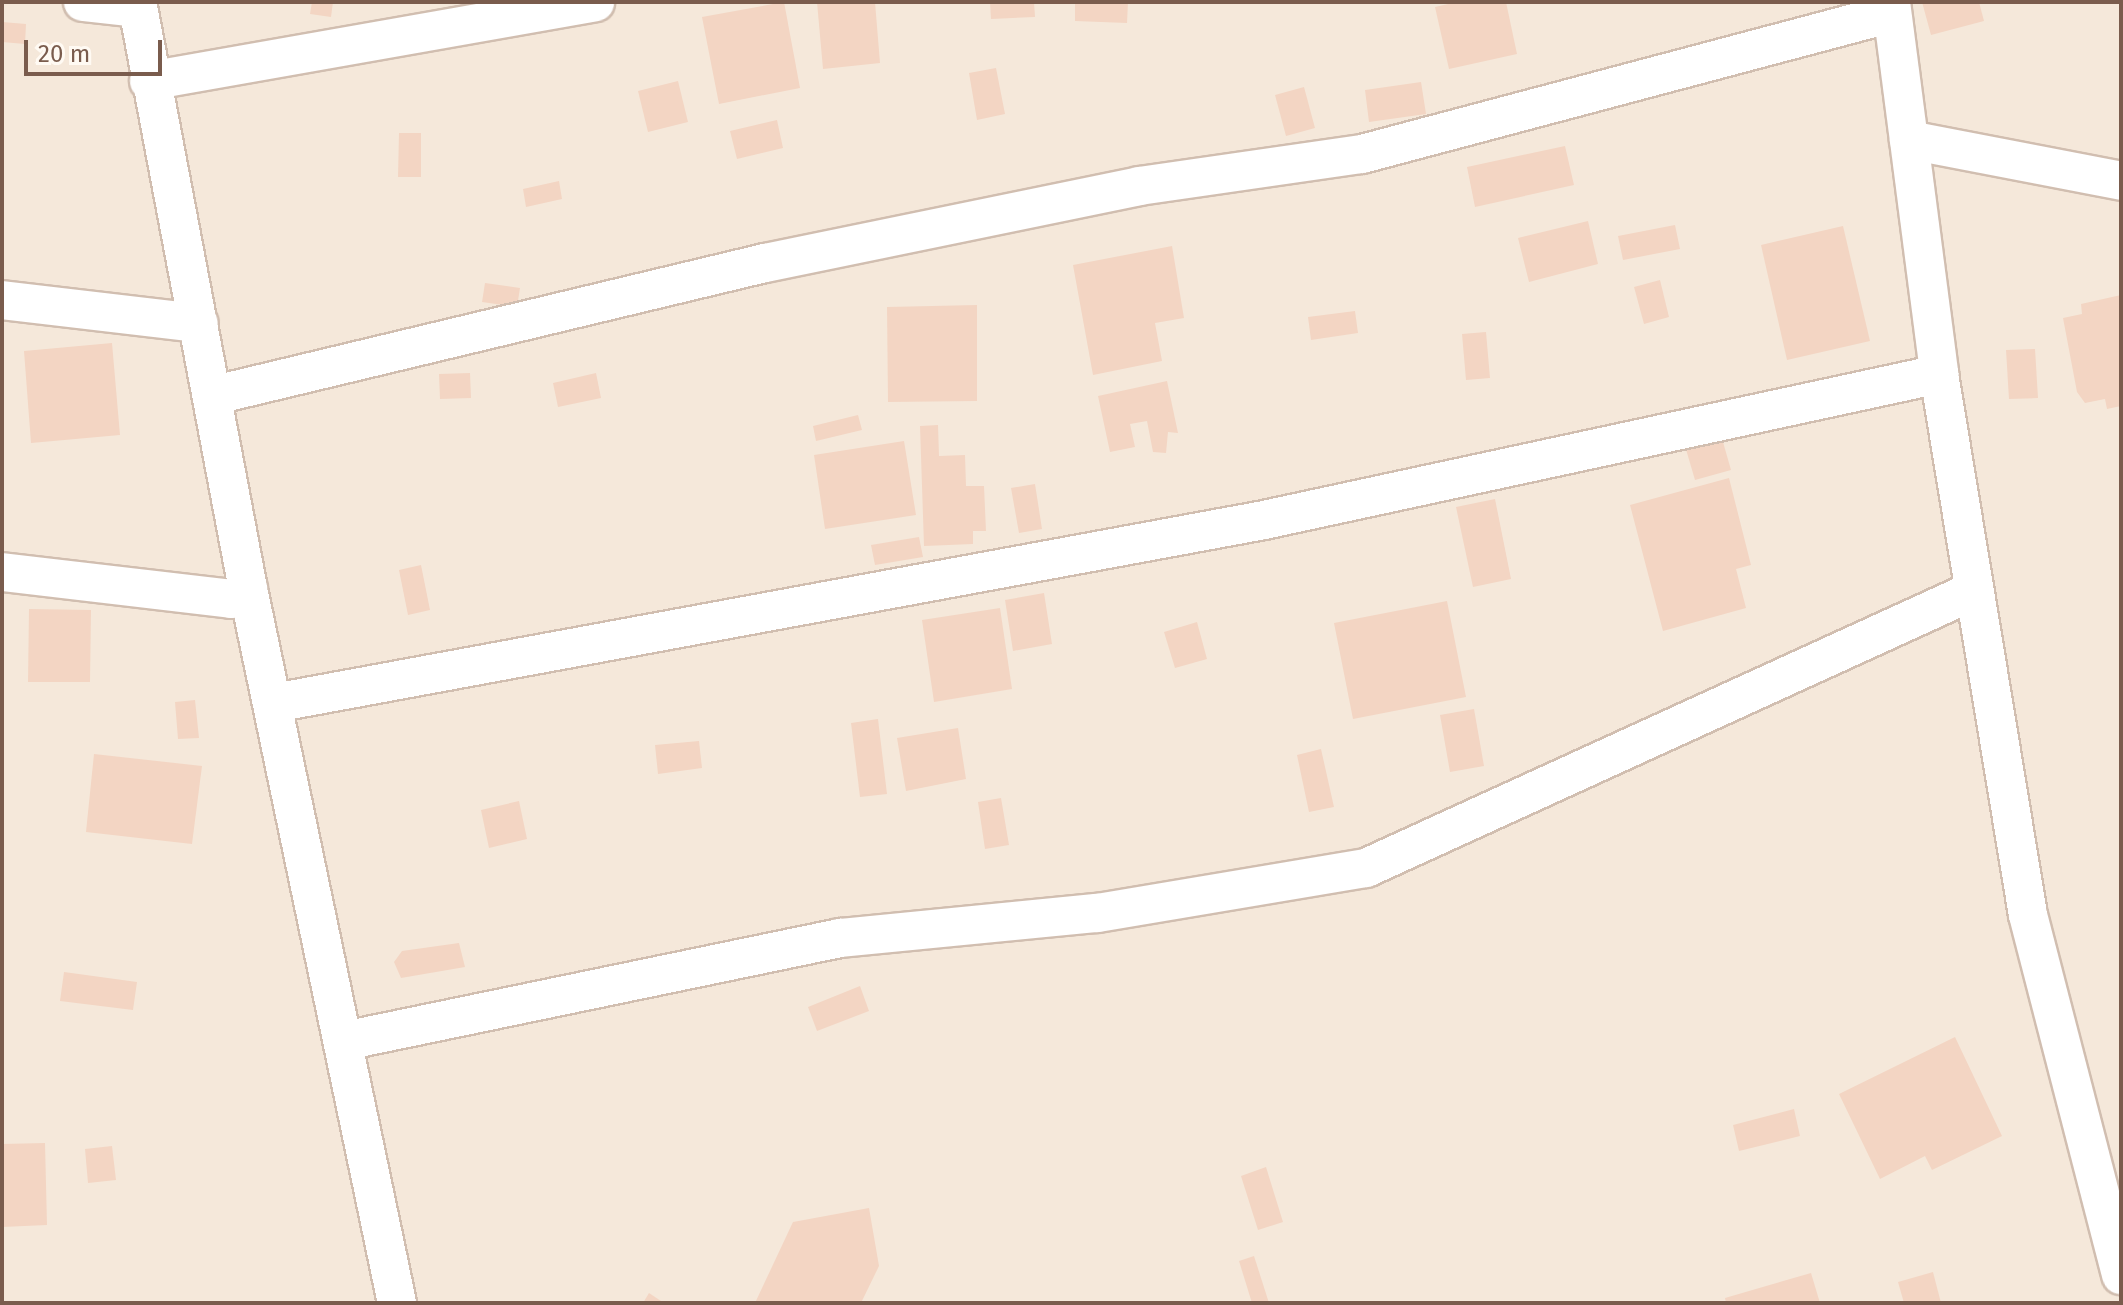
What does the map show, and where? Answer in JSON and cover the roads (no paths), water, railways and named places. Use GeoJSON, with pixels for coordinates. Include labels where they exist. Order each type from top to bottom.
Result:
{"type":"FeatureCollection","features":[{"type":"Feature","properties":{"kind":"street"},"geometry":{"type":"LineString","coordinates":[[83,2],[138,5],[149,81],[215,395],[248,589],[397,1303]]}},
{"type":"Feature","properties":{"kind":"street"},"geometry":{"type":"LineString","coordinates":[[149,81],[595,2]]}},
{"type":"Feature","properties":{"kind":"street"},"geometry":{"type":"LineString","coordinates":[[215,395],[765,263],[1139,186],[1362,154],[1891,8],[1939,374],[2028,915],[2121,1275]]}},
{"type":"Feature","properties":{"kind":"street"},"geometry":{"type":"LineString","coordinates":[[1909,140],[2121,181]]}},
{"type":"Feature","properties":{"kind":"street"},"geometry":{"type":"LineString","coordinates":[[2,300],[199,323]]}},
{"type":"Feature","properties":{"kind":"street"},"geometry":{"type":"LineString","coordinates":[[274,703],[1264,520],[1939,374]]}},
{"type":"Feature","properties":{"kind":"street"},"geometry":{"type":"LineString","coordinates":[[2,572],[231,599],[248,589]]}},
{"type":"Feature","properties":{"kind":"street"},"geometry":{"type":"LineString","coordinates":[[344,1041],[840,938],[1097,913],[1366,868],[1973,591]]}}]}
